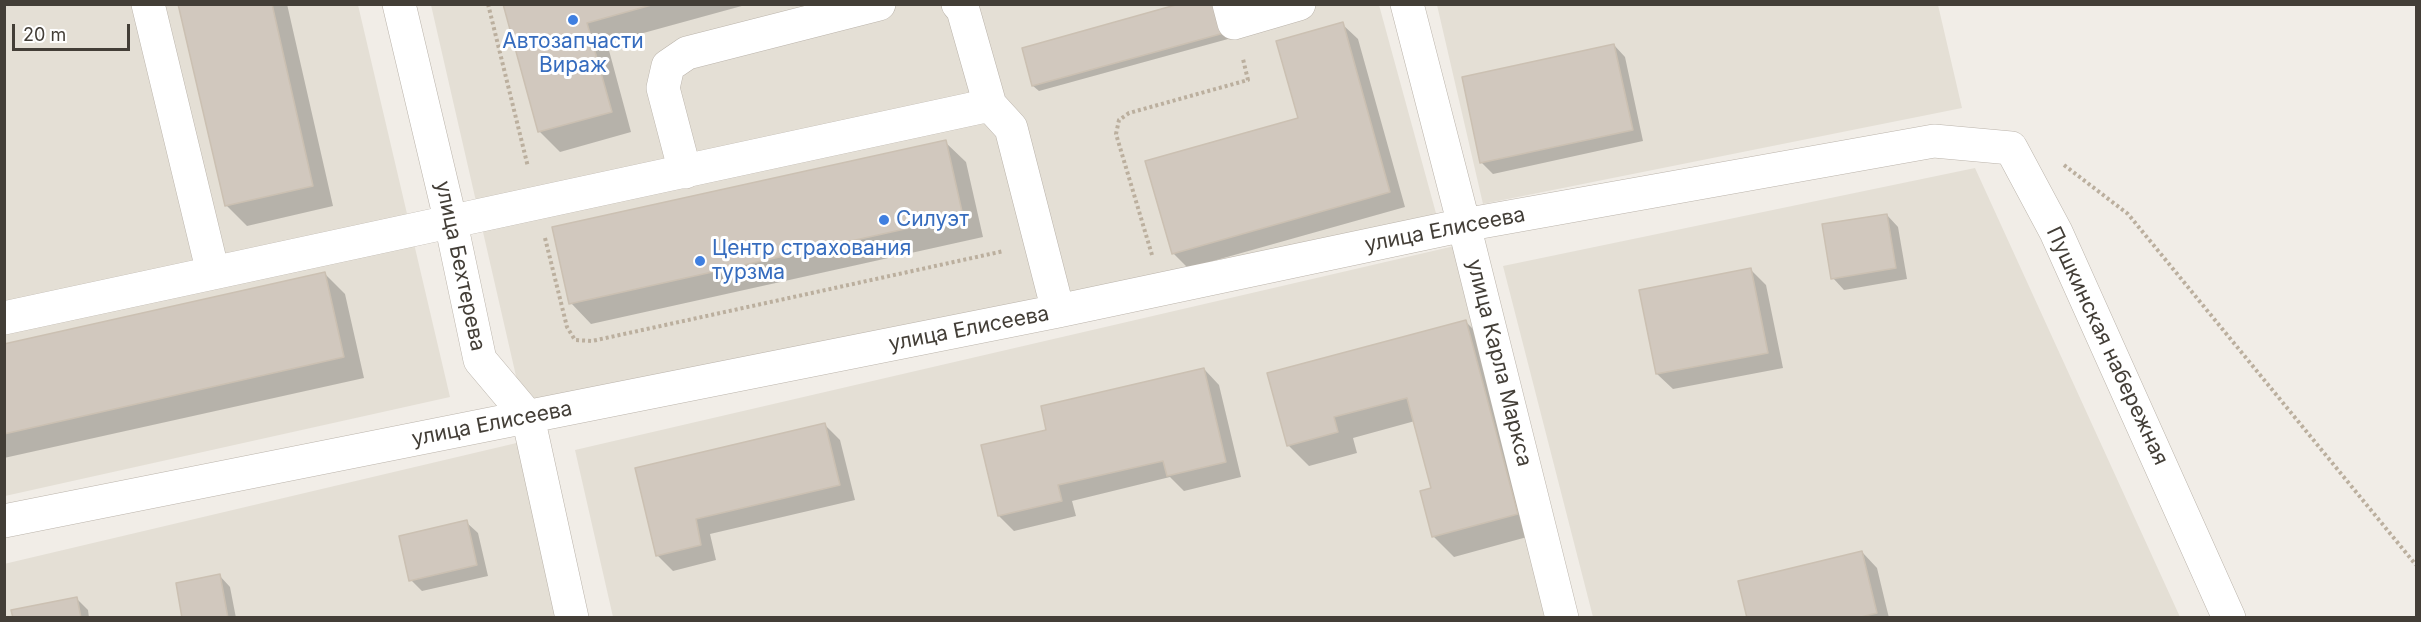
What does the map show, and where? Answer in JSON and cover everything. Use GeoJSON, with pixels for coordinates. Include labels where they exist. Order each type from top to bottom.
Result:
{"type":"FeatureCollection","features":[{"type":"Feature","properties":{"kind":"street"},"geometry":{"type":"LineString","coordinates":[[148,4],[213,273]]}},
{"type":"Feature","properties":{"kind":"street","name":"улица Бехтерева"},"geometry":{"type":"LineString","coordinates":[[399,4],[451,223],[480,360],[528,417],[572,618]]}},
{"type":"Feature","properties":{"kind":"street"},"geometry":{"type":"LineString","coordinates":[[686,172],[663,88],[668,66],[687,53],[879,4]]}},
{"type":"Feature","properties":{"kind":"street"},"geometry":{"type":"LineString","coordinates":[[958,4],[963,10],[990,105],[1011,128],[1059,311]]}},
{"type":"Feature","properties":{"kind":"street"},"geometry":{"type":"LineString","coordinates":[[1231,14],[1299,4]]}},
{"type":"Feature","properties":{"kind":"street","name":"улица Карла Маркса"},"geometry":{"type":"LineString","coordinates":[[1407,4],[1562,618]]}},
{"type":"Feature","properties":{"kind":"street"},"geometry":{"type":"LineString","coordinates":[[4,318],[990,105]]}},
{"type":"Feature","properties":{"kind":"street","name":"улица Елисеева"},"geometry":{"type":"LineString","coordinates":[[4,521],[1059,311],[1464,225],[1934,141],[2011,148]]}},
{"type":"Feature","properties":{"kind":"street","name":"Пушкинская набережная"},"geometry":{"type":"LineString","coordinates":[[2011,148],[2056,232],[2229,618]]}},
{"type":"Feature","properties":{"kind":"path"},"geometry":{"type":"LineString","coordinates":[[488,4],[567,327],[575,339],[592,341],[1041,243]]}},
{"type":"Feature","properties":{"kind":"path"},"geometry":{"type":"LineString","coordinates":[[1155,264],[1116,134],[1119,120],[1129,113],[1248,80],[1231,14]]}},
{"type":"Feature","properties":{"kind":"path"},"geometry":{"type":"LineString","coordinates":[[2011,148],[2049,154],[2128,214],[2416,565]]}},
{"type":"Feature","properties":{"kind":"shaded area"},"geometry":{"type":"Polygon","coordinates":[[[4,5],[358,5],[450,397],[5,496],[4,5]]]}},
{"type":"Feature","properties":{"kind":"shaded area"},"geometry":{"type":"Polygon","coordinates":[[[431,5],[1379,5],[1437,217],[524,411],[431,5]]]}},
{"type":"Feature","properties":{"kind":"shaded area"},"geometry":{"type":"Polygon","coordinates":[[[1437,5],[1938,5],[1962,108],[1483,204],[1437,5]]]}},
{"type":"Feature","properties":{"kind":"shaded area"},"geometry":{"type":"Polygon","coordinates":[[[1975,168],[2180,617],[1593,617],[1503,266],[1975,168]]]}},
{"type":"Feature","properties":{"kind":"shaded area"},"geometry":{"type":"Polygon","coordinates":[[[1463,244],[1549,617],[613,617],[575,450],[1463,244]]]}},
{"type":"Feature","properties":{"kind":"shaded area"},"geometry":{"type":"Polygon","coordinates":[[[525,441],[569,617],[5,617],[4,564],[525,441]]]}},
{"type":"Feature","properties":{"kind":"building"},"geometry":{"type":"Polygon","coordinates":[[[178,4],[272,4],[313,186],[225,206],[178,4]]]}},
{"type":"Feature","properties":{"kind":"building"},"geometry":{"type":"Polygon","coordinates":[[[503,4],[655,4],[587,23],[612,112],[538,132],[503,4]]]}},
{"type":"Feature","properties":{"kind":"building"},"geometry":{"type":"Polygon","coordinates":[[[1179,4],[1215,4],[1224,33],[1032,86],[1022,48],[1179,4]]]}},
{"type":"Feature","properties":{"kind":"building"},"geometry":{"type":"Polygon","coordinates":[[[1343,22],[1390,192],[1172,254],[1145,161],[1298,118],[1276,41],[1343,22]]]}},
{"type":"Feature","properties":{"kind":"building"},"geometry":{"type":"Polygon","coordinates":[[[1614,44],[1633,130],[1480,163],[1462,77],[1614,44]]]}},
{"type":"Feature","properties":{"kind":"building"},"geometry":{"type":"Polygon","coordinates":[[[946,140],[963,216],[569,304],[552,227],[946,140]]]}},
{"type":"Feature","properties":{"kind":"building"},"geometry":{"type":"Polygon","coordinates":[[[1887,214],[1896,268],[1831,279],[1822,224],[1887,214]]]}},
{"type":"Feature","properties":{"kind":"building"},"geometry":{"type":"Polygon","coordinates":[[[1751,268],[1768,353],[1656,374],[1639,290],[1751,268]]]}},
{"type":"Feature","properties":{"kind":"building"},"geometry":{"type":"Polygon","coordinates":[[[325,272],[344,357],[4,434],[4,344],[325,272]]]}},
{"type":"Feature","properties":{"kind":"building"},"geometry":{"type":"Polygon","coordinates":[[[1466,320],[1518,514],[1432,537],[1420,491],[1431,488],[1407,398],[1334,417],[1338,432],[1287,446],[1267,373],[1466,320]]]}},
{"type":"Feature","properties":{"kind":"building"},"geometry":{"type":"Polygon","coordinates":[[[1204,368],[1226,462],[1167,476],[1163,461],[1058,485],[1062,501],[998,516],[981,445],[1046,430],[1041,406],[1204,368]]]}},
{"type":"Feature","properties":{"kind":"building"},"geometry":{"type":"Polygon","coordinates":[[[825,423],[840,485],[696,519],[701,545],[656,556],[635,468],[825,423]]]}},
{"type":"Feature","properties":{"kind":"building"},"geometry":{"type":"Polygon","coordinates":[[[467,520],[477,565],[409,581],[399,536],[467,520]]]}},
{"type":"Feature","properties":{"kind":"building"},"geometry":{"type":"Polygon","coordinates":[[[1862,551],[1877,613],[1857,618],[1747,618],[1738,581],[1862,551]]]}},
{"type":"Feature","properties":{"kind":"building"},"geometry":{"type":"Polygon","coordinates":[[[220,574],[228,618],[182,618],[176,583],[220,574]]]}},
{"type":"Feature","properties":{"kind":"building"},"geometry":{"type":"Polygon","coordinates":[[[77,597],[81,618],[13,618],[11,610],[77,597]]]}},
{"type":"Feature","properties":{"kind":"place","name":"Автозапчасти Вираж"},"geometry":{"type":"Point","coordinates":[573,20]}},
{"type":"Feature","properties":{"kind":"place","name":"Силуэт"},"geometry":{"type":"Point","coordinates":[884,220]}},
{"type":"Feature","properties":{"kind":"place","name":"Центр страхования турзма"},"geometry":{"type":"Point","coordinates":[700,261]}}]}
